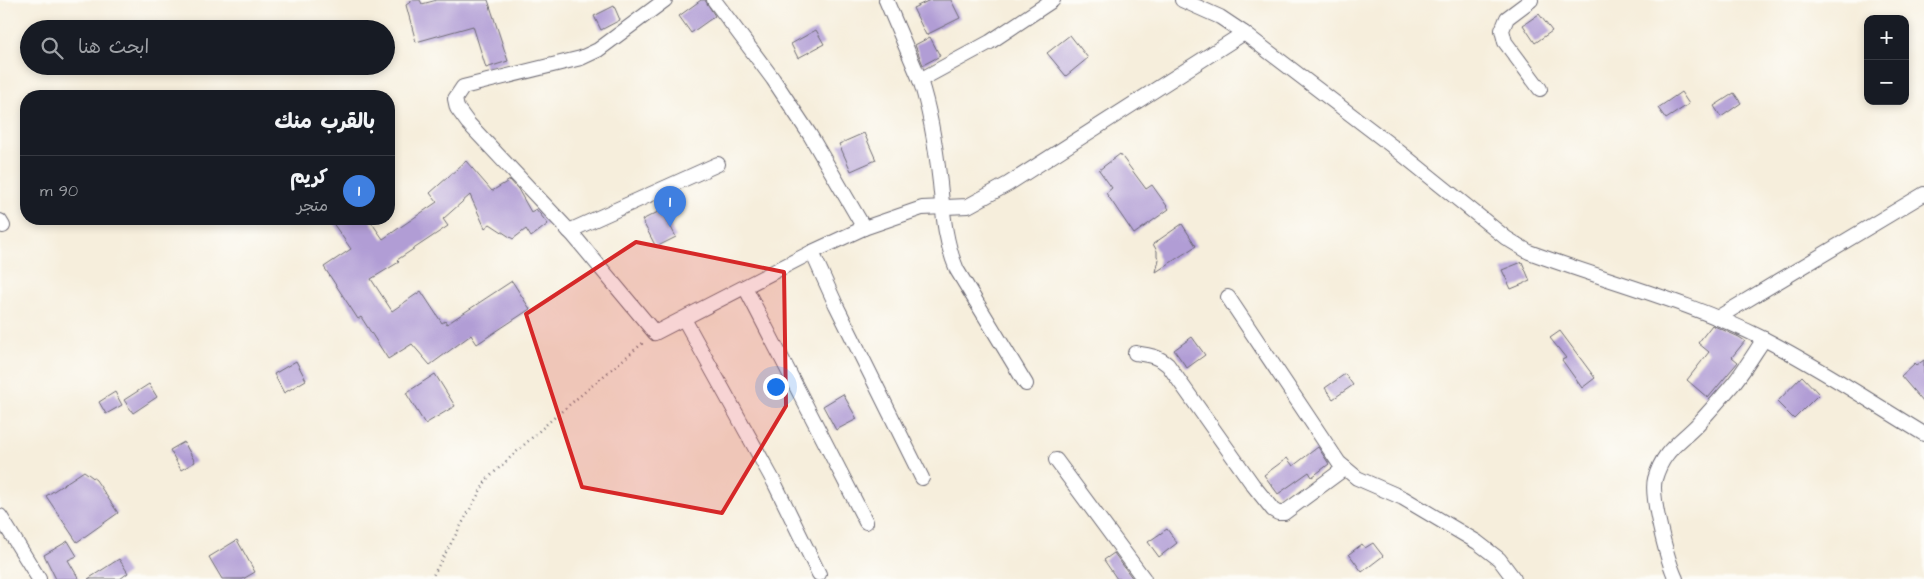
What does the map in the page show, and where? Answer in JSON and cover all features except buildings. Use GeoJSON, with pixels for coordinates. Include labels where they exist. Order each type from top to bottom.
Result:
{"type":"FeatureCollection","features":[{"type":"Feature","properties":{"kind":"street"},"geometry":{"type":"LineString","coordinates":[[665,0],[598,50],[581,58],[463,87],[455,99],[457,108],[468,123],[569,231],[655,333],[812,252],[864,228],[922,208],[968,206],[1008,184],[1244,33]]}},
{"type":"Feature","properties":{"kind":"street"},"geometry":{"type":"LineString","coordinates":[[714,0],[810,135],[864,228]]}},
{"type":"Feature","properties":{"kind":"street"},"geometry":{"type":"LineString","coordinates":[[886,0],[927,100],[950,252],[957,270],[1026,384]]}},
{"type":"Feature","properties":{"kind":"street"},"geometry":{"type":"LineString","coordinates":[[920,80],[990,42],[1053,0]]}},
{"type":"Feature","properties":{"kind":"street"},"geometry":{"type":"LineString","coordinates":[[1182,0],[1220,18],[1244,33],[1392,146],[1506,238],[1521,247],[1564,265],[1606,277],[1716,318],[1764,339],[1821,371],[1924,434]]}},
{"type":"Feature","properties":{"kind":"street"},"geometry":{"type":"LineString","coordinates":[[1531,0],[1506,18],[1502,30],[1505,42],[1540,89]]}},
{"type":"Feature","properties":{"kind":"street"},"geometry":{"type":"LineString","coordinates":[[569,231],[718,164]]}},
{"type":"Feature","properties":{"kind":"street"},"geometry":{"type":"LineString","coordinates":[[1716,318],[1924,194]]}},
{"type":"Feature","properties":{"kind":"street"},"geometry":{"type":"LineString","coordinates":[[812,252],[836,305],[922,478]]}},
{"type":"Feature","properties":{"kind":"street"},"geometry":{"type":"LineString","coordinates":[[745,287],[866,522]]}},
{"type":"Feature","properties":{"kind":"street"},"geometry":{"type":"LineString","coordinates":[[1228,297],[1339,464],[1357,478],[1403,498],[1477,542],[1499,558],[1514,579]]}},
{"type":"Feature","properties":{"kind":"street"},"geometry":{"type":"LineString","coordinates":[[684,318],[774,482],[819,574]]}},
{"type":"Feature","properties":{"kind":"street"},"geometry":{"type":"LineString","coordinates":[[1676,579],[1669,561],[1654,497],[1654,481],[1668,451],[1696,425],[1735,382],[1764,339]]}},
{"type":"Feature","properties":{"kind":"street"},"geometry":{"type":"LineString","coordinates":[[1136,353],[1162,359],[1168,365],[1253,485],[1273,510],[1278,513],[1284,513],[1345,468]]}},
{"type":"Feature","properties":{"kind":"street"},"geometry":{"type":"LineString","coordinates":[[1056,460],[1144,579]]}},
{"type":"Feature","properties":{"kind":"street"},"geometry":{"type":"LineString","coordinates":[[0,516],[40,579]]}},
{"type":"Feature","properties":{"kind":"path"},"geometry":{"type":"LineString","coordinates":[[431,579],[486,479],[549,422],[655,333]]}},
{"type":"Feature","properties":{"kind":"highlighted area"},"geometry":{"type":"Polygon","coordinates":[[[636,242],[784,272],[786,406],[722,513],[582,487],[526,314],[636,242]]]}},
{"type":"Feature","properties":{"kind":"place","name":"كريم"},"geometry":{"type":"Point","coordinates":[670,227]}}]}
